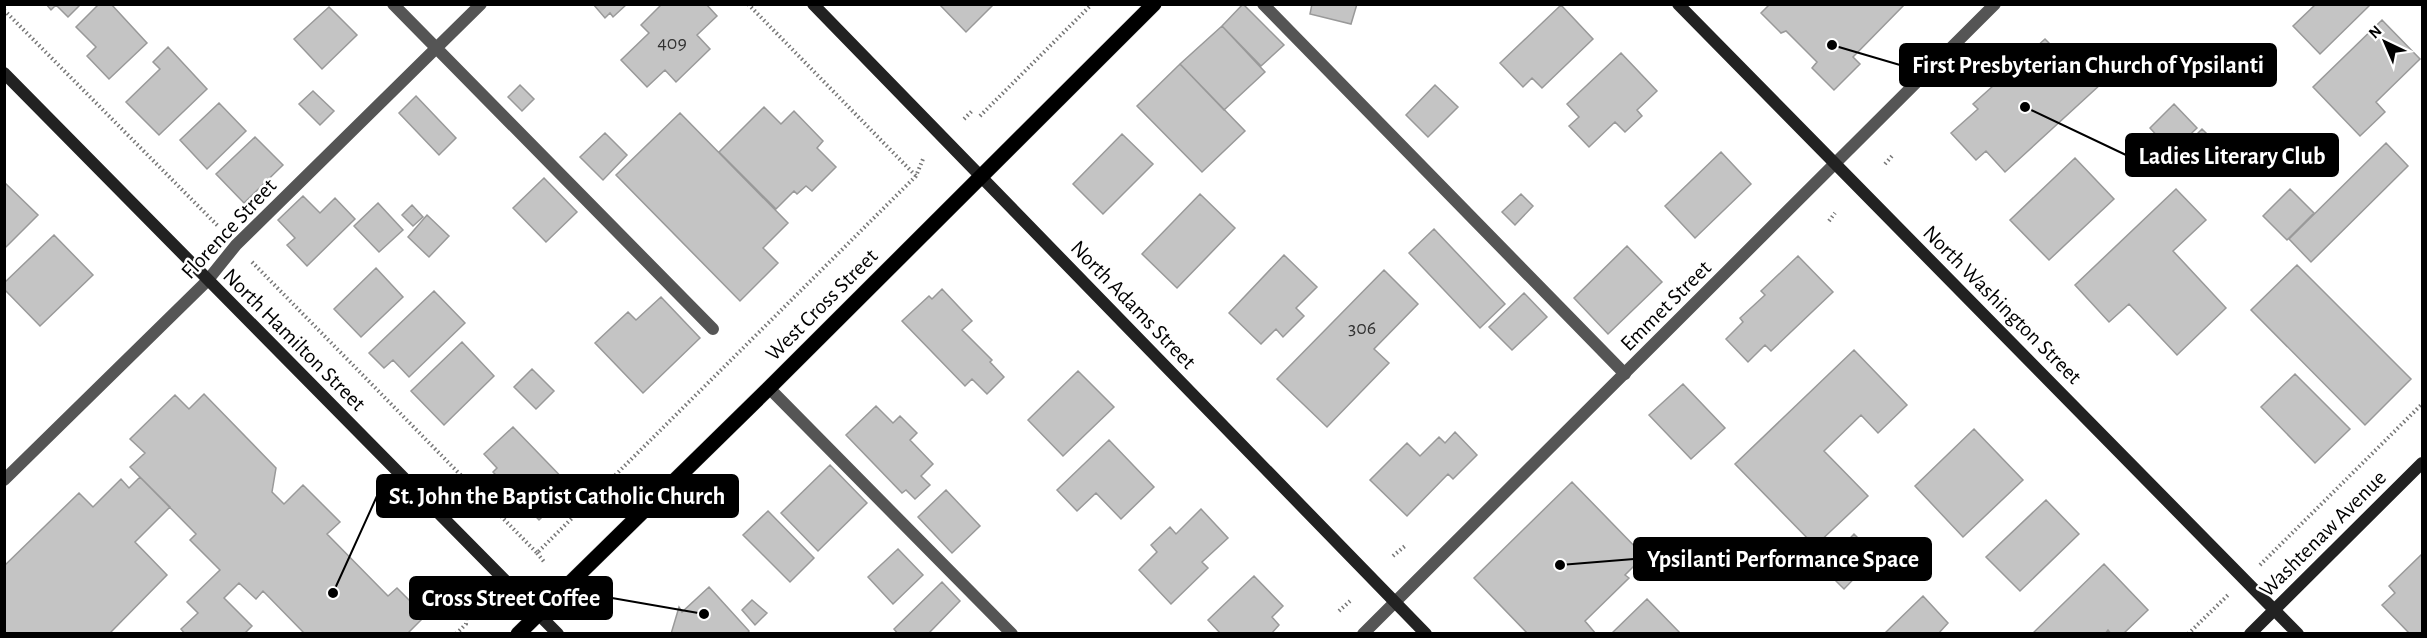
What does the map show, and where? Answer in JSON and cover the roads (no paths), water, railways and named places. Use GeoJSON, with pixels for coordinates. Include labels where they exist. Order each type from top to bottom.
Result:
{"type":"FeatureCollection","features":[{"type":"Feature","properties":{"kind":"main road","name":"West Cross Street"},"geometry":{"type":"LineString","coordinates":[[518,633],[769,388],[1154,4]]}},
{"type":"Feature","properties":{"kind":"street"},"geometry":{"type":"LineString","coordinates":[[393,4],[713,329]]}},
{"type":"Feature","properties":{"kind":"street","name":"Florence Street"},"geometry":{"type":"LineString","coordinates":[[4,480],[207,280],[236,245],[481,4]]}},
{"type":"Feature","properties":{"kind":"street","name":"North Adams Street"},"geometry":{"type":"LineString","coordinates":[[813,4],[1426,633]]}},
{"type":"Feature","properties":{"kind":"street"},"geometry":{"type":"LineString","coordinates":[[1263,4],[1625,374]]}},
{"type":"Feature","properties":{"kind":"street","name":"North Washington Street"},"geometry":{"type":"LineString","coordinates":[[1678,4],[2298,633]]}},
{"type":"Feature","properties":{"kind":"street","name":"Emmet Street"},"geometry":{"type":"LineString","coordinates":[[1363,633],[1836,165],[1995,4]]}},
{"type":"Feature","properties":{"kind":"street","name":"North Hamilton Street"},"geometry":{"type":"LineString","coordinates":[[4,73],[558,633]]}},
{"type":"Feature","properties":{"kind":"street"},"geometry":{"type":"LineString","coordinates":[[769,388],[1012,633]]}},
{"type":"Feature","properties":{"kind":"street","name":"Washtenaw Avenue"},"geometry":{"type":"LineString","coordinates":[[2250,633],[2422,463]]}},
{"type":"Feature","properties":{"kind":"place","name":"First Presbyterian Church of Ypsilanti"},"geometry":{"type":"Point","coordinates":[1832,45]}},
{"type":"Feature","properties":{"kind":"place","name":"Ladies Literary Club"},"geometry":{"type":"Point","coordinates":[2025,107]}},
{"type":"Feature","properties":{"kind":"place","name":"Ypsilanti Performance Space"},"geometry":{"type":"Point","coordinates":[1560,565]}},
{"type":"Feature","properties":{"kind":"place","name":"St. John the Baptist Catholic Church"},"geometry":{"type":"Point","coordinates":[333,593]}},
{"type":"Feature","properties":{"kind":"place","name":"Cross Street Coffee"},"geometry":{"type":"Point","coordinates":[704,614]}}]}
